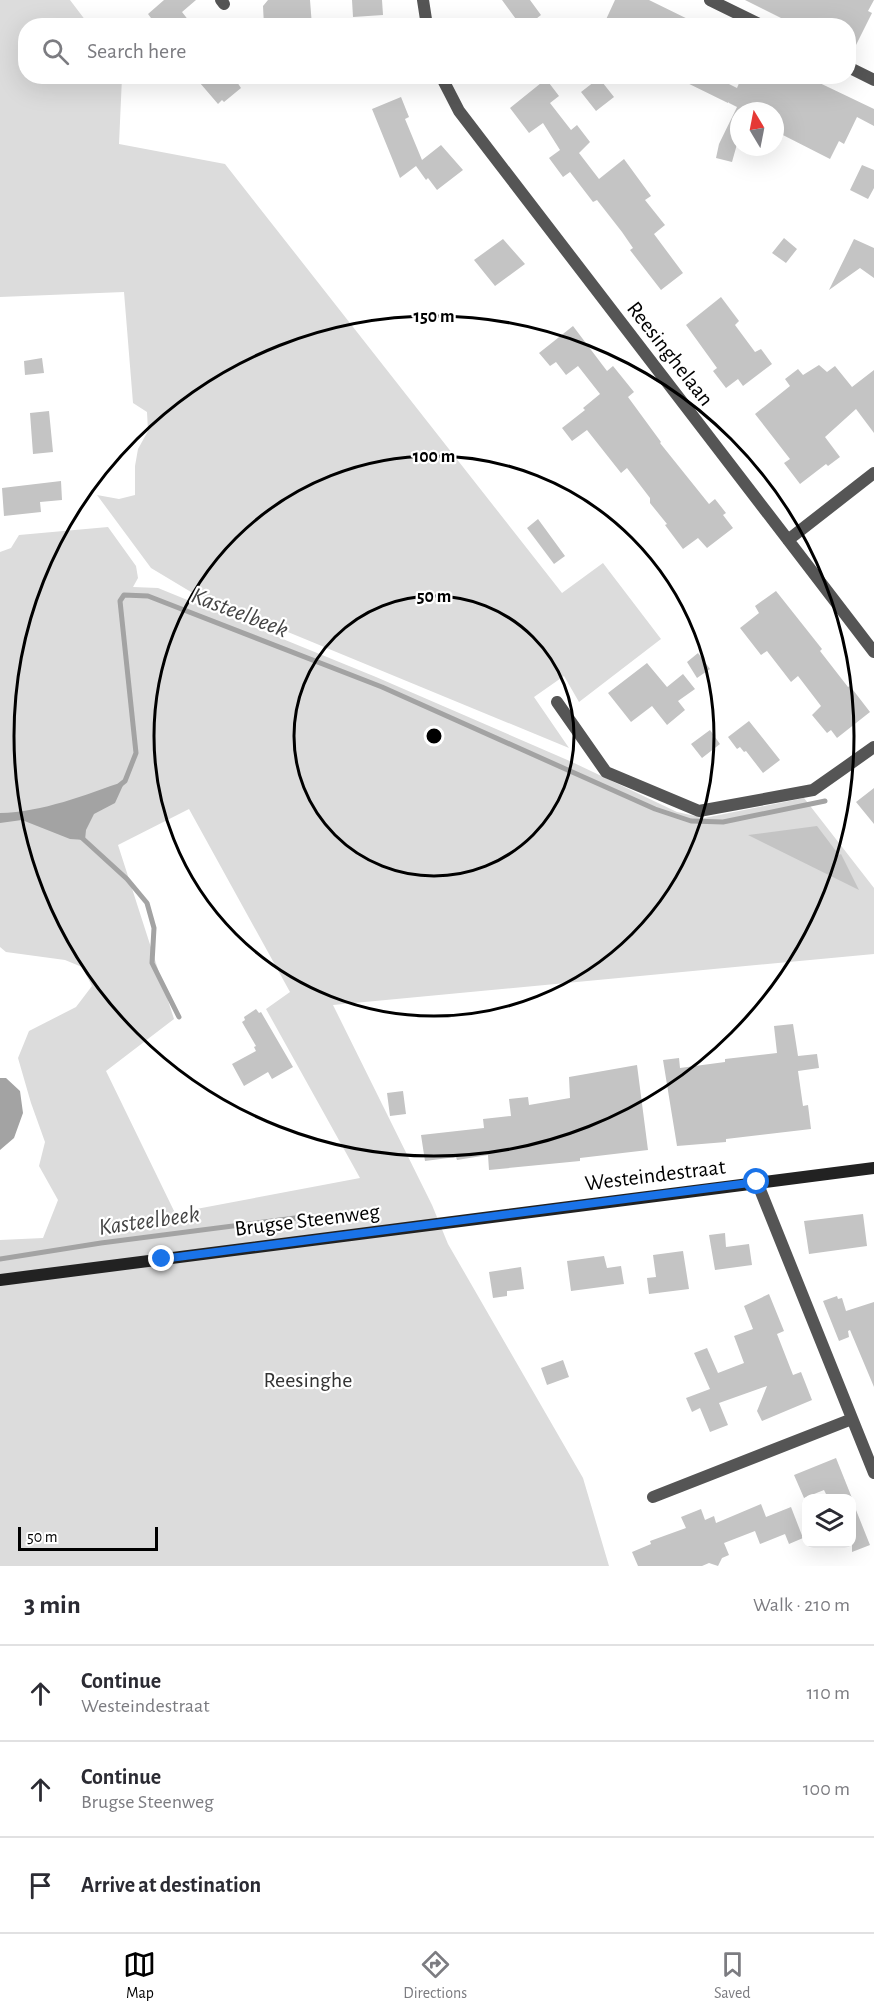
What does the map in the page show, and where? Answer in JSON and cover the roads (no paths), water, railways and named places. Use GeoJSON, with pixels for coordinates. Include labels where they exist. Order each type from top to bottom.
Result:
{"type":"FeatureCollection","features":[{"type":"Feature","properties":{"kind":"street"},"geometry":{"type":"LineString","coordinates":[[423,0],[426,18]]}},
{"type":"Feature","properties":{"kind":"street"},"geometry":{"type":"LineString","coordinates":[[711,0],[747,18]]}},
{"type":"Feature","properties":{"kind":"street"},"geometry":{"type":"LineString","coordinates":[[856,71],[874,80]]}},
{"type":"Feature","properties":{"kind":"street","name":"Reesinghelaan"},"geometry":{"type":"LineString","coordinates":[[445,84],[459,111],[874,652]]}},
{"type":"Feature","properties":{"kind":"street"},"geometry":{"type":"LineString","coordinates":[[788,540],[874,473]]}},
{"type":"Feature","properties":{"kind":"street"},"geometry":{"type":"LineString","coordinates":[[557,702],[606,772],[699,811],[813,790],[874,747]]}},
{"type":"Feature","properties":{"kind":"street","name":"Westeindestraat"},"geometry":{"type":"LineString","coordinates":[[441,1223],[874,1168]]}},
{"type":"Feature","properties":{"kind":"street"},"geometry":{"type":"LineString","coordinates":[[757,1182],[874,1473]]}},
{"type":"Feature","properties":{"kind":"street","name":"Brugse Steenweg"},"geometry":{"type":"LineString","coordinates":[[0,1280],[441,1223]]}},
{"type":"Feature","properties":{"kind":"street"},"geometry":{"type":"LineString","coordinates":[[653,1497],[852,1419]]}},
{"type":"Feature","properties":{"kind":"waterway","name":"Kasteelbeek"},"geometry":{"type":"LineString","coordinates":[[120,785],[125,781],[136,753],[120,601],[124,595],[148,596],[382,687],[655,809],[691,821],[723,822],[825,801]]}},
{"type":"Feature","properties":{"kind":"waterway","name":"Kasteelbeek"},"geometry":{"type":"LineString","coordinates":[[81,837],[127,879],[147,903],[154,928],[152,963],[179,1017]]}},
{"type":"Feature","properties":{"kind":"waterway","name":"Kasteelbeek"},"geometry":{"type":"LineString","coordinates":[[0,1259],[101,1243],[303,1217]]}},
{"type":"Feature","properties":{"kind":"park label","name":"Reesinghe"},"geometry":{"type":"Point","coordinates":[308,1379]}}]}
